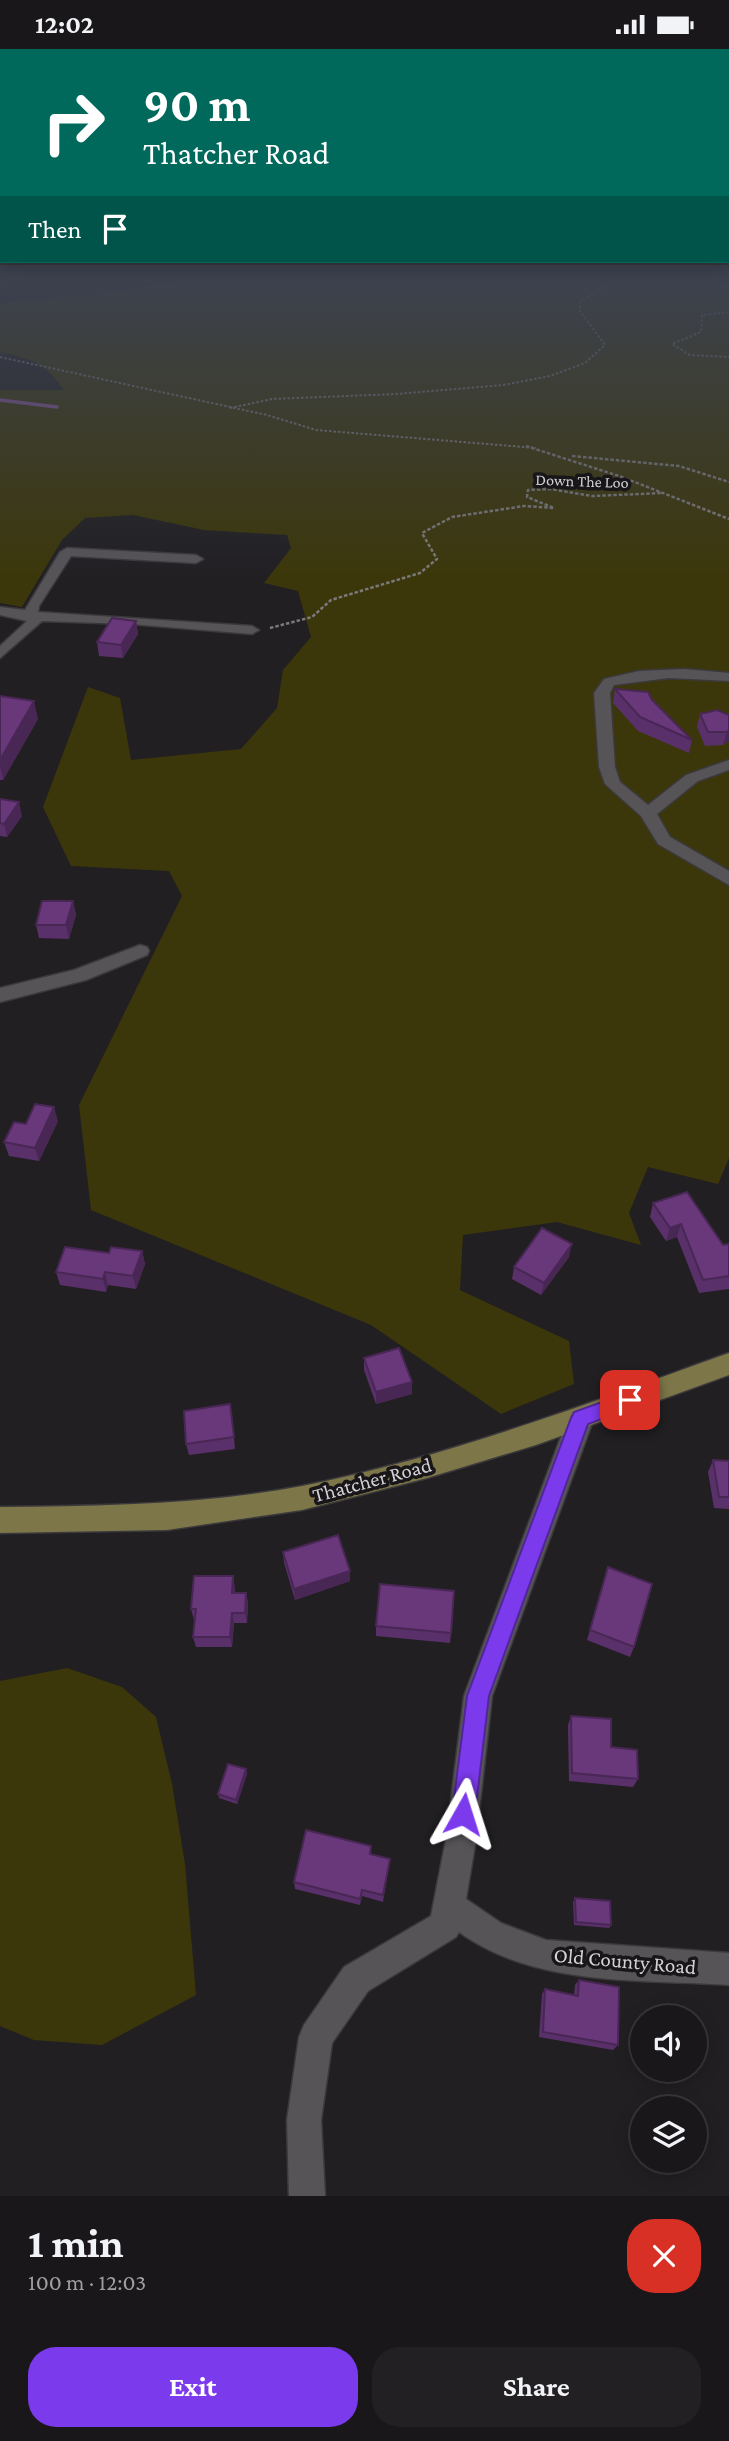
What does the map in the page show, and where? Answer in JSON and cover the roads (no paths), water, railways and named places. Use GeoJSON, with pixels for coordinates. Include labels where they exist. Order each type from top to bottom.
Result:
{"type":"FeatureCollection","features":[{"type":"Feature","properties":{"kind":"main road","name":"Thatcher Road"},"geometry":{"type":"LineString","coordinates":[[0,1520],[167,1517],[302,1498],[427,1466],[581,1418],[729,1364]]}},
{"type":"Feature","properties":{"kind":"street"},"geometry":{"type":"LineString","coordinates":[[0,654],[34,621],[31,616],[32,606],[66,552],[197,559]]}},
{"type":"Feature","properties":{"kind":"street"},"geometry":{"type":"LineString","coordinates":[[0,611],[31,616],[252,630]]}},
{"type":"Feature","properties":{"kind":"street"},"geometry":{"type":"LineString","coordinates":[[729,677],[662,673],[634,675],[609,682],[602,693],[607,767],[613,784],[648,813],[663,840],[729,879]]}},
{"type":"Feature","properties":{"kind":"street"},"geometry":{"type":"LineString","coordinates":[[648,813],[692,778],[729,765]]}},
{"type":"Feature","properties":{"kind":"street"},"geometry":{"type":"LineString","coordinates":[[0,995],[79,975],[140,951]]}},
{"type":"Feature","properties":{"kind":"street"},"geometry":{"type":"LineString","coordinates":[[306,2196],[304,2120],[316,2037],[356,1979],[446,1926],[461,1839],[478,1696],[581,1418]]}},
{"type":"Feature","properties":{"kind":"street","name":"Old County Road"},"geometry":{"type":"LineString","coordinates":[[449,1906],[491,1936],[546,1956],[729,1969]]}},
{"type":"Feature","properties":{"kind":"waterway"},"geometry":{"type":"LineString","coordinates":[[0,400],[57,407]]}}]}
